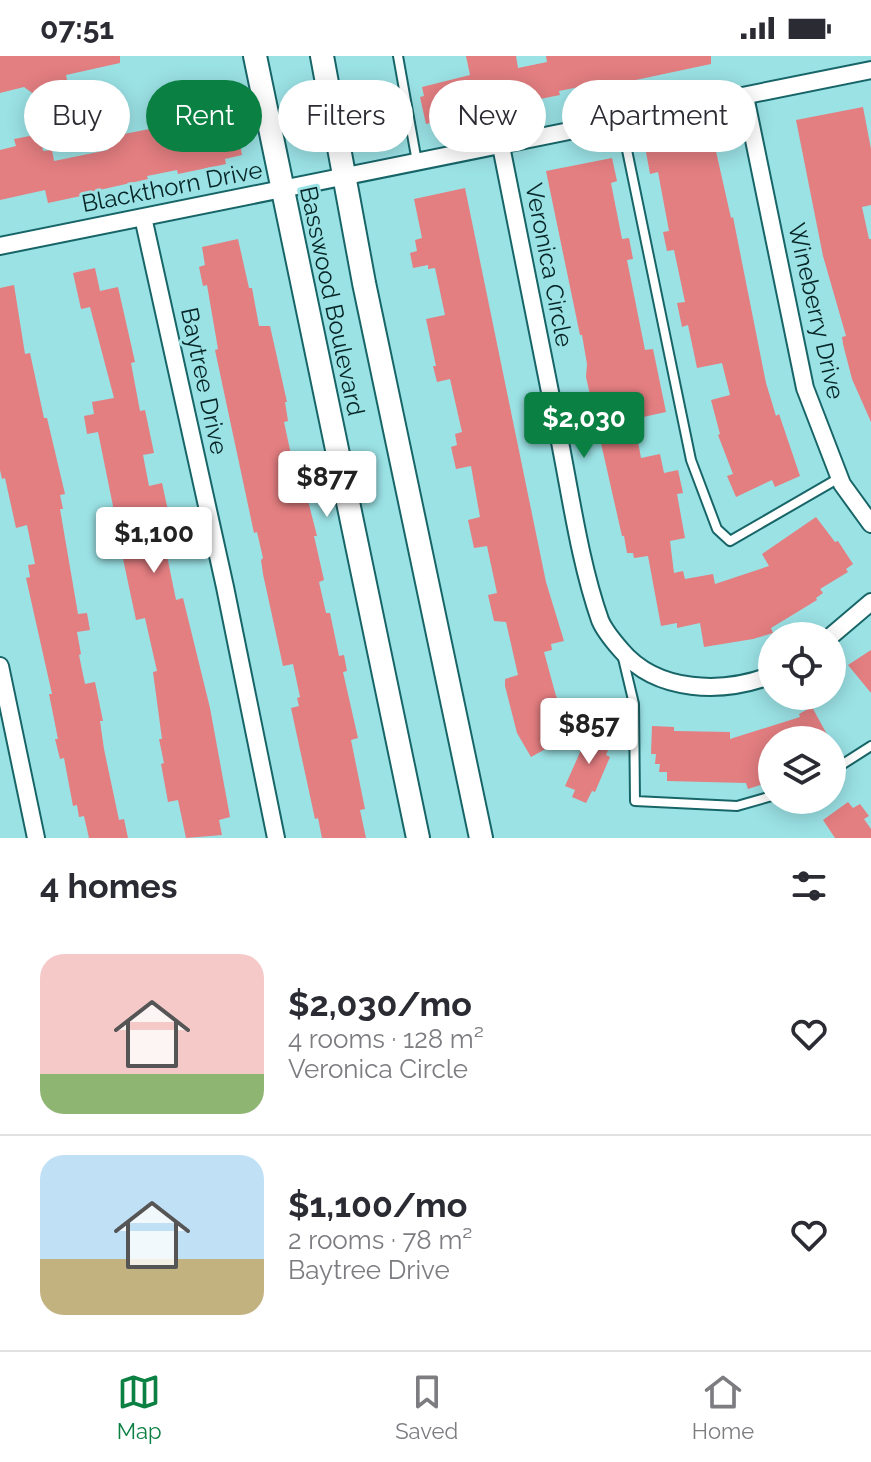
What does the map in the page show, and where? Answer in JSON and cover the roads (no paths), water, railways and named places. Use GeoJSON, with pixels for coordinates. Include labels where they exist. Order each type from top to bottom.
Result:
{"type":"FeatureCollection","features":[{"type":"Feature","properties":{"kind":"main road","name":"Basswood Boulevard"},"geometry":{"type":"LineString","coordinates":[[255,56],[418,838]]}},
{"type":"Feature","properties":{"kind":"main road","name":"Basswood Boulevard"},"geometry":{"type":"LineString","coordinates":[[322,56],[364,283],[481,838]]}},
{"type":"Feature","properties":{"kind":"street","name":"Blackthorn Drive"},"geometry":{"type":"LineString","coordinates":[[756,94],[871,70]]}},
{"type":"Feature","properties":{"kind":"street","name":"Wineberry Drive"},"geometry":{"type":"LineString","coordinates":[[756,150],[805,388],[840,478],[871,524]]}},
{"type":"Feature","properties":{"kind":"street","name":"Blackthorn Drive"},"geometry":{"type":"LineString","coordinates":[[0,246],[472,152]]}},
{"type":"Feature","properties":{"kind":"street","name":"Veronica Circle"},"geometry":{"type":"LineString","coordinates":[[502,152],[577,530],[601,623],[622,652],[642,668],[673,683],[704,688],[758,680]]}},
{"type":"Feature","properties":{"kind":"street","name":"Baytree Drive"},"geometry":{"type":"LineString","coordinates":[[143,217],[225,587],[276,838]]}},
{"type":"Feature","properties":{"kind":"street"},"geometry":{"type":"LineString","coordinates":[[846,623],[871,602]]}},
{"type":"Feature","properties":{"kind":"street"},"geometry":{"type":"LineString","coordinates":[[0,666],[36,838]]}},
{"type":"Feature","properties":{"kind":"lane"},"geometry":{"type":"LineString","coordinates":[[398,56],[418,163]]}},
{"type":"Feature","properties":{"kind":"lane"},"geometry":{"type":"LineString","coordinates":[[627,152],[691,460],[717,529],[730,541],[840,478]]}},
{"type":"Feature","properties":{"kind":"lane"},"geometry":{"type":"LineString","coordinates":[[622,652],[634,704],[635,801],[737,806],[758,800]]}},
{"type":"Feature","properties":{"kind":"lane"},"geometry":{"type":"LineString","coordinates":[[846,762],[871,746]]}}]}
